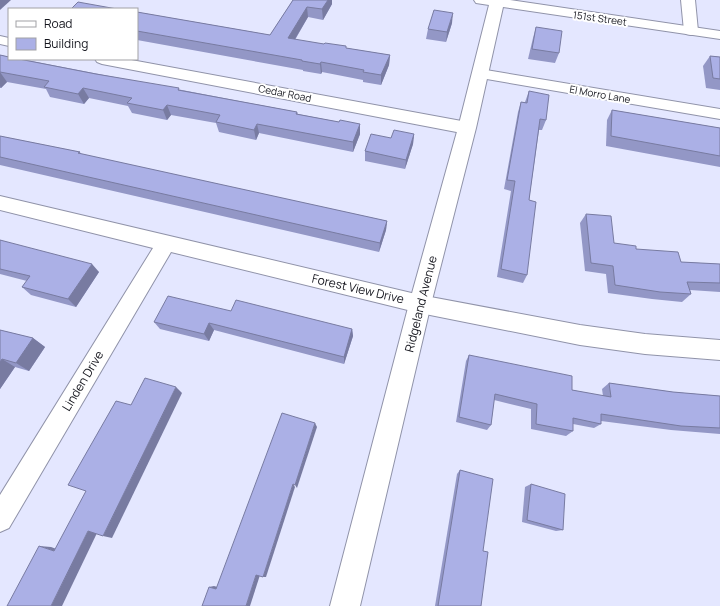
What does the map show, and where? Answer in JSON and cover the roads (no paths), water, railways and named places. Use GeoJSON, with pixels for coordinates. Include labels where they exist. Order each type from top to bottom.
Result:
{"type":"FeatureCollection","features":[{"type":"Feature","properties":{"kind":"street"},"geometry":{"type":"LineString","coordinates":[[688,0],[691,31]]}},
{"type":"Feature","properties":{"kind":"street","name":"151st Street"},"geometry":{"type":"LineString","coordinates":[[489,1],[720,35]]}},
{"type":"Feature","properties":{"kind":"street","name":"Ridgeland Avenue"},"geometry":{"type":"LineString","coordinates":[[345,606],[420,304],[468,128],[480,74],[489,1]]}},
{"type":"Feature","properties":{"kind":"street","name":"Cedar Road"},"geometry":{"type":"LineString","coordinates":[[107,60],[468,128]]}},
{"type":"Feature","properties":{"kind":"street","name":"El Morro Lane"},"geometry":{"type":"LineString","coordinates":[[480,74],[720,114]]}},
{"type":"Feature","properties":{"kind":"street","name":"Forest View Drive"},"geometry":{"type":"LineString","coordinates":[[0,203],[420,304],[580,335],[645,344],[720,350]]}},
{"type":"Feature","properties":{"kind":"street","name":"Linden Drive"},"geometry":{"type":"LineString","coordinates":[[0,519],[166,243]]}}]}
